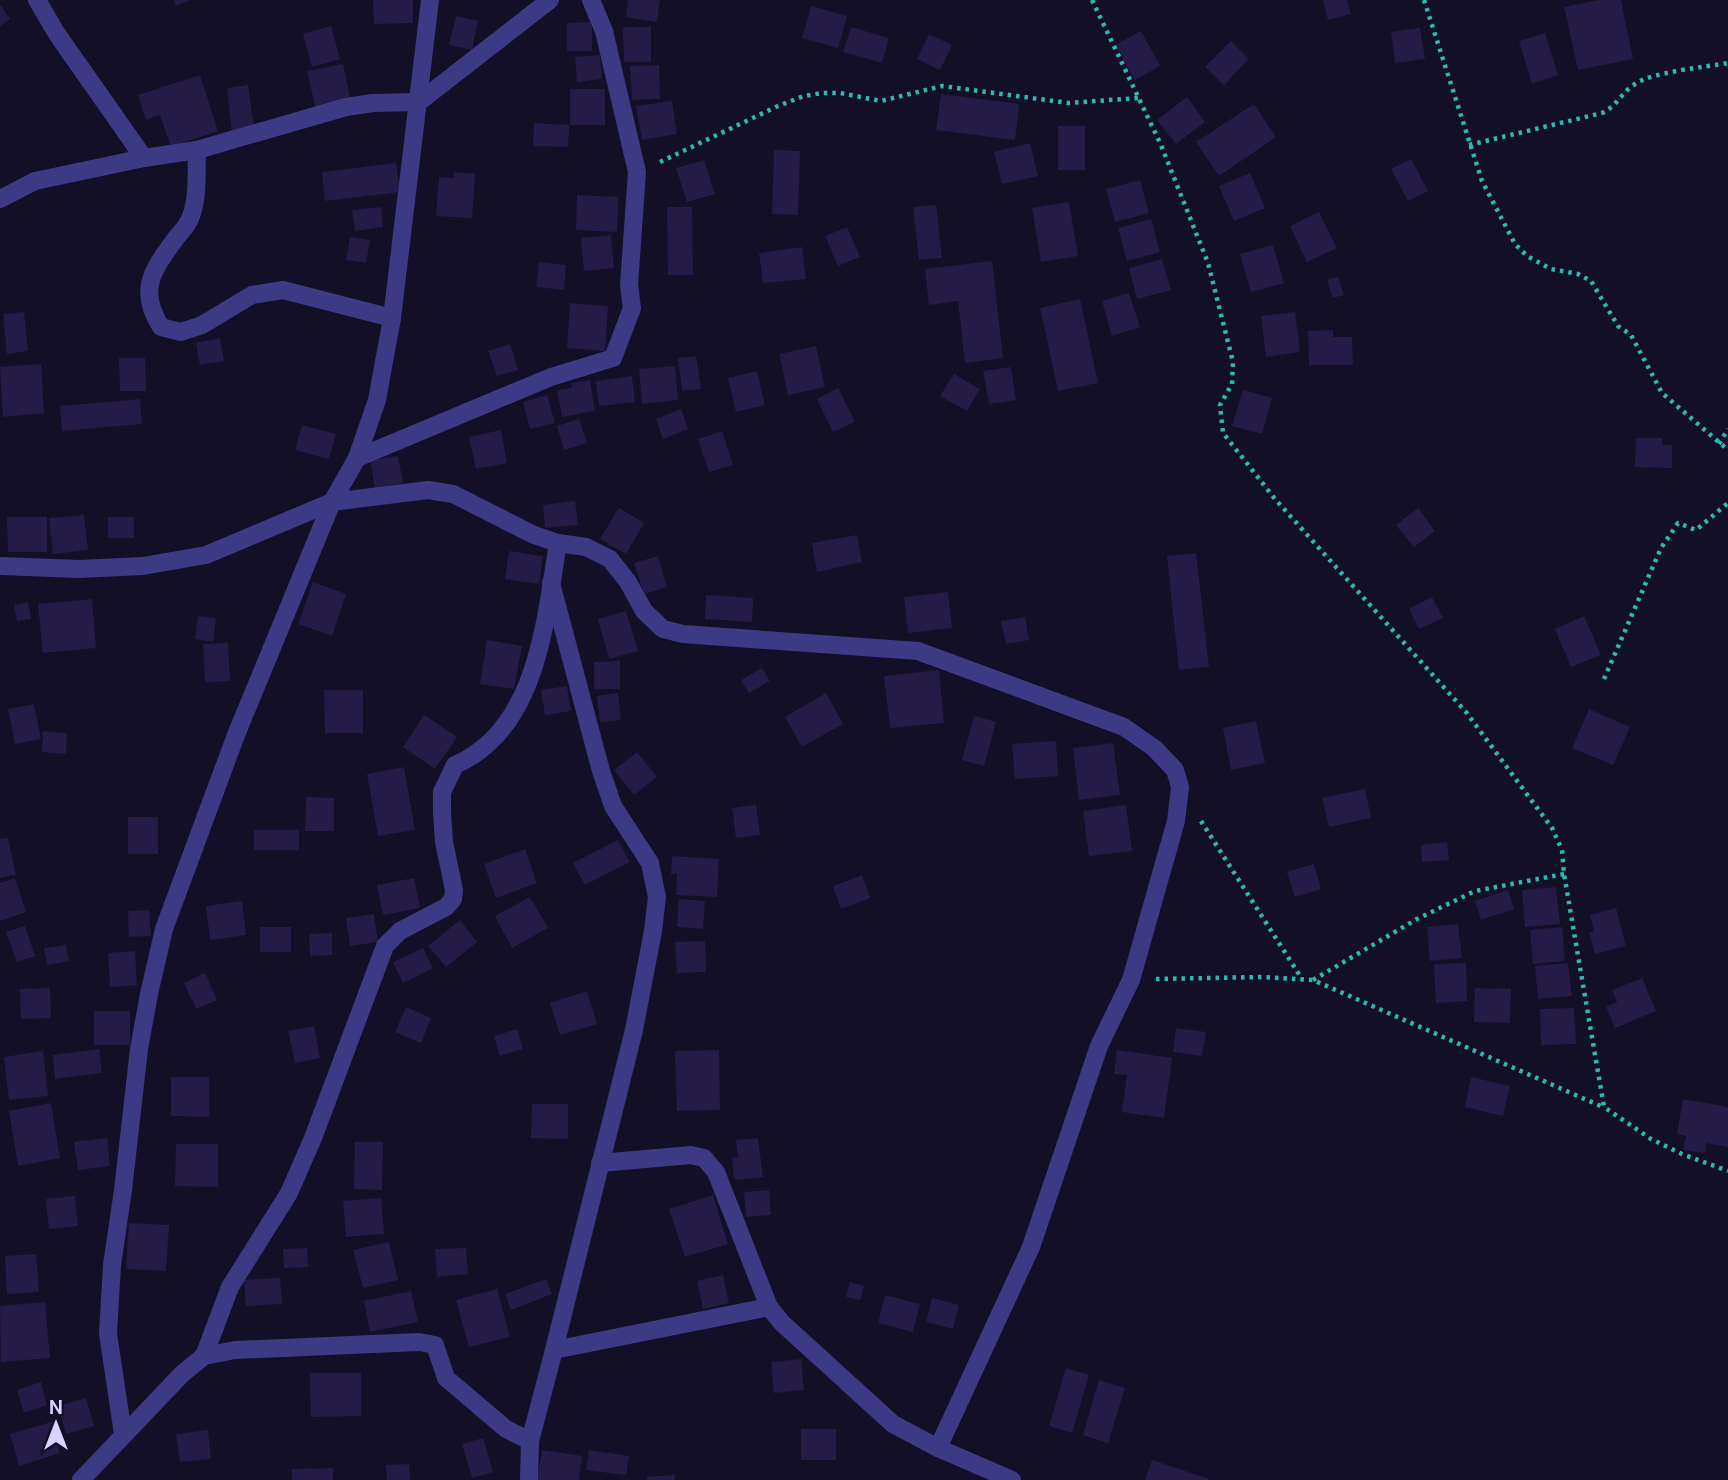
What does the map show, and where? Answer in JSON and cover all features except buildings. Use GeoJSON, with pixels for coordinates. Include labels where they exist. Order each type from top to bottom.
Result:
{"type":"FeatureCollection","features":[{"type":"Feature","properties":{"kind":"street"},"geometry":{"type":"LineString","coordinates":[[37,0],[57,34],[144,158]]}},
{"type":"Feature","properties":{"kind":"street"},"geometry":{"type":"LineString","coordinates":[[123,1434],[108,1334],[112,1265],[125,1178],[139,1049],[149,995],[164,929],[236,735],[332,502],[357,458],[377,400],[392,318],[430,0]]}},
{"type":"Feature","properties":{"kind":"street"},"geometry":{"type":"LineString","coordinates":[[0,199],[35,181],[144,158],[197,150],[346,107],[373,103],[419,102],[550,0]]}},
{"type":"Feature","properties":{"kind":"street"},"geometry":{"type":"LineString","coordinates":[[357,458],[551,377],[612,358],[632,308],[629,285],[637,173],[604,31],[591,0]]}},
{"type":"Feature","properties":{"kind":"street"},"geometry":{"type":"LineString","coordinates":[[197,150],[194,202],[189,221],[153,270],[149,288],[152,313],[161,327],[181,332],[202,325],[252,295],[283,290],[392,318]]}},
{"type":"Feature","properties":{"kind":"street"},"geometry":{"type":"LineString","coordinates":[[0,566],[79,569],[144,566],[206,555],[332,502],[428,490],[453,494],[534,535],[558,543],[586,547],[610,559],[628,582],[644,611],[663,629],[683,634],[918,651],[1124,727],[1154,748],[1175,770],[1180,788],[1176,821],[1131,980],[1099,1046],[1031,1247],[938,1448]]}},
{"type":"Feature","properties":{"kind":"street"},"geometry":{"type":"LineString","coordinates":[[204,1356],[230,1287],[289,1193],[313,1138],[385,946],[400,931],[446,907],[453,899],[454,890],[444,842],[442,792],[455,765],[474,757],[510,719],[526,687],[541,642],[558,543]]}},
{"type":"Feature","properties":{"kind":"street"},"geometry":{"type":"LineString","coordinates":[[529,1480],[530,1441],[634,1030],[657,897],[650,863],[613,806],[601,771],[551,583]]}},
{"type":"Feature","properties":{"kind":"street"},"geometry":{"type":"LineString","coordinates":[[600,1163],[691,1155],[704,1158],[716,1172],[769,1307],[782,1323],[893,1424],[938,1448],[1012,1480]]}},
{"type":"Feature","properties":{"kind":"street"},"geometry":{"type":"LineString","coordinates":[[554,1350],[769,1307]]}},
{"type":"Feature","properties":{"kind":"street"},"geometry":{"type":"LineString","coordinates":[[81,1480],[182,1374],[204,1356],[235,1350],[419,1342],[435,1345],[446,1378],[506,1429],[530,1441]]}},
{"type":"Feature","properties":{"kind":"path"},"geometry":{"type":"LineString","coordinates":[[1092,0],[1161,145],[1208,263],[1233,362],[1232,384],[1220,405],[1223,433],[1275,499],[1466,712],[1552,828],[1562,850],[1604,1107]]}},
{"type":"Feature","properties":{"kind":"path"},"geometry":{"type":"LineString","coordinates":[[1424,0],[1482,181],[1515,244],[1527,256],[1551,269],[1578,274],[1591,281],[1618,326],[1631,335],[1662,393],[1728,450]]}},
{"type":"Feature","properties":{"kind":"path"},"geometry":{"type":"LineString","coordinates":[[1469,145],[1602,113],[1615,107],[1622,95],[1636,83],[1652,77],[1728,63]]}},
{"type":"Feature","properties":{"kind":"path"},"geometry":{"type":"LineString","coordinates":[[637,173],[778,106],[822,93],[840,93],[881,101],[942,86],[1069,103],[1138,99]]}},
{"type":"Feature","properties":{"kind":"path"},"geometry":{"type":"LineString","coordinates":[[1719,444],[1728,429]]}},
{"type":"Feature","properties":{"kind":"path"},"geometry":{"type":"LineString","coordinates":[[1604,678],[1661,548],[1678,523],[1696,530],[1728,503]]}},
{"type":"Feature","properties":{"kind":"path"},"geometry":{"type":"LineString","coordinates":[[1180,788],[1302,979]]}},
{"type":"Feature","properties":{"kind":"path"},"geometry":{"type":"LineString","coordinates":[[1313,979],[1418,919],[1475,891],[1564,874]]}},
{"type":"Feature","properties":{"kind":"path"},"geometry":{"type":"LineString","coordinates":[[1131,980],[1263,977],[1313,979],[1604,1107],[1651,1139],[1728,1171]]}}]}
